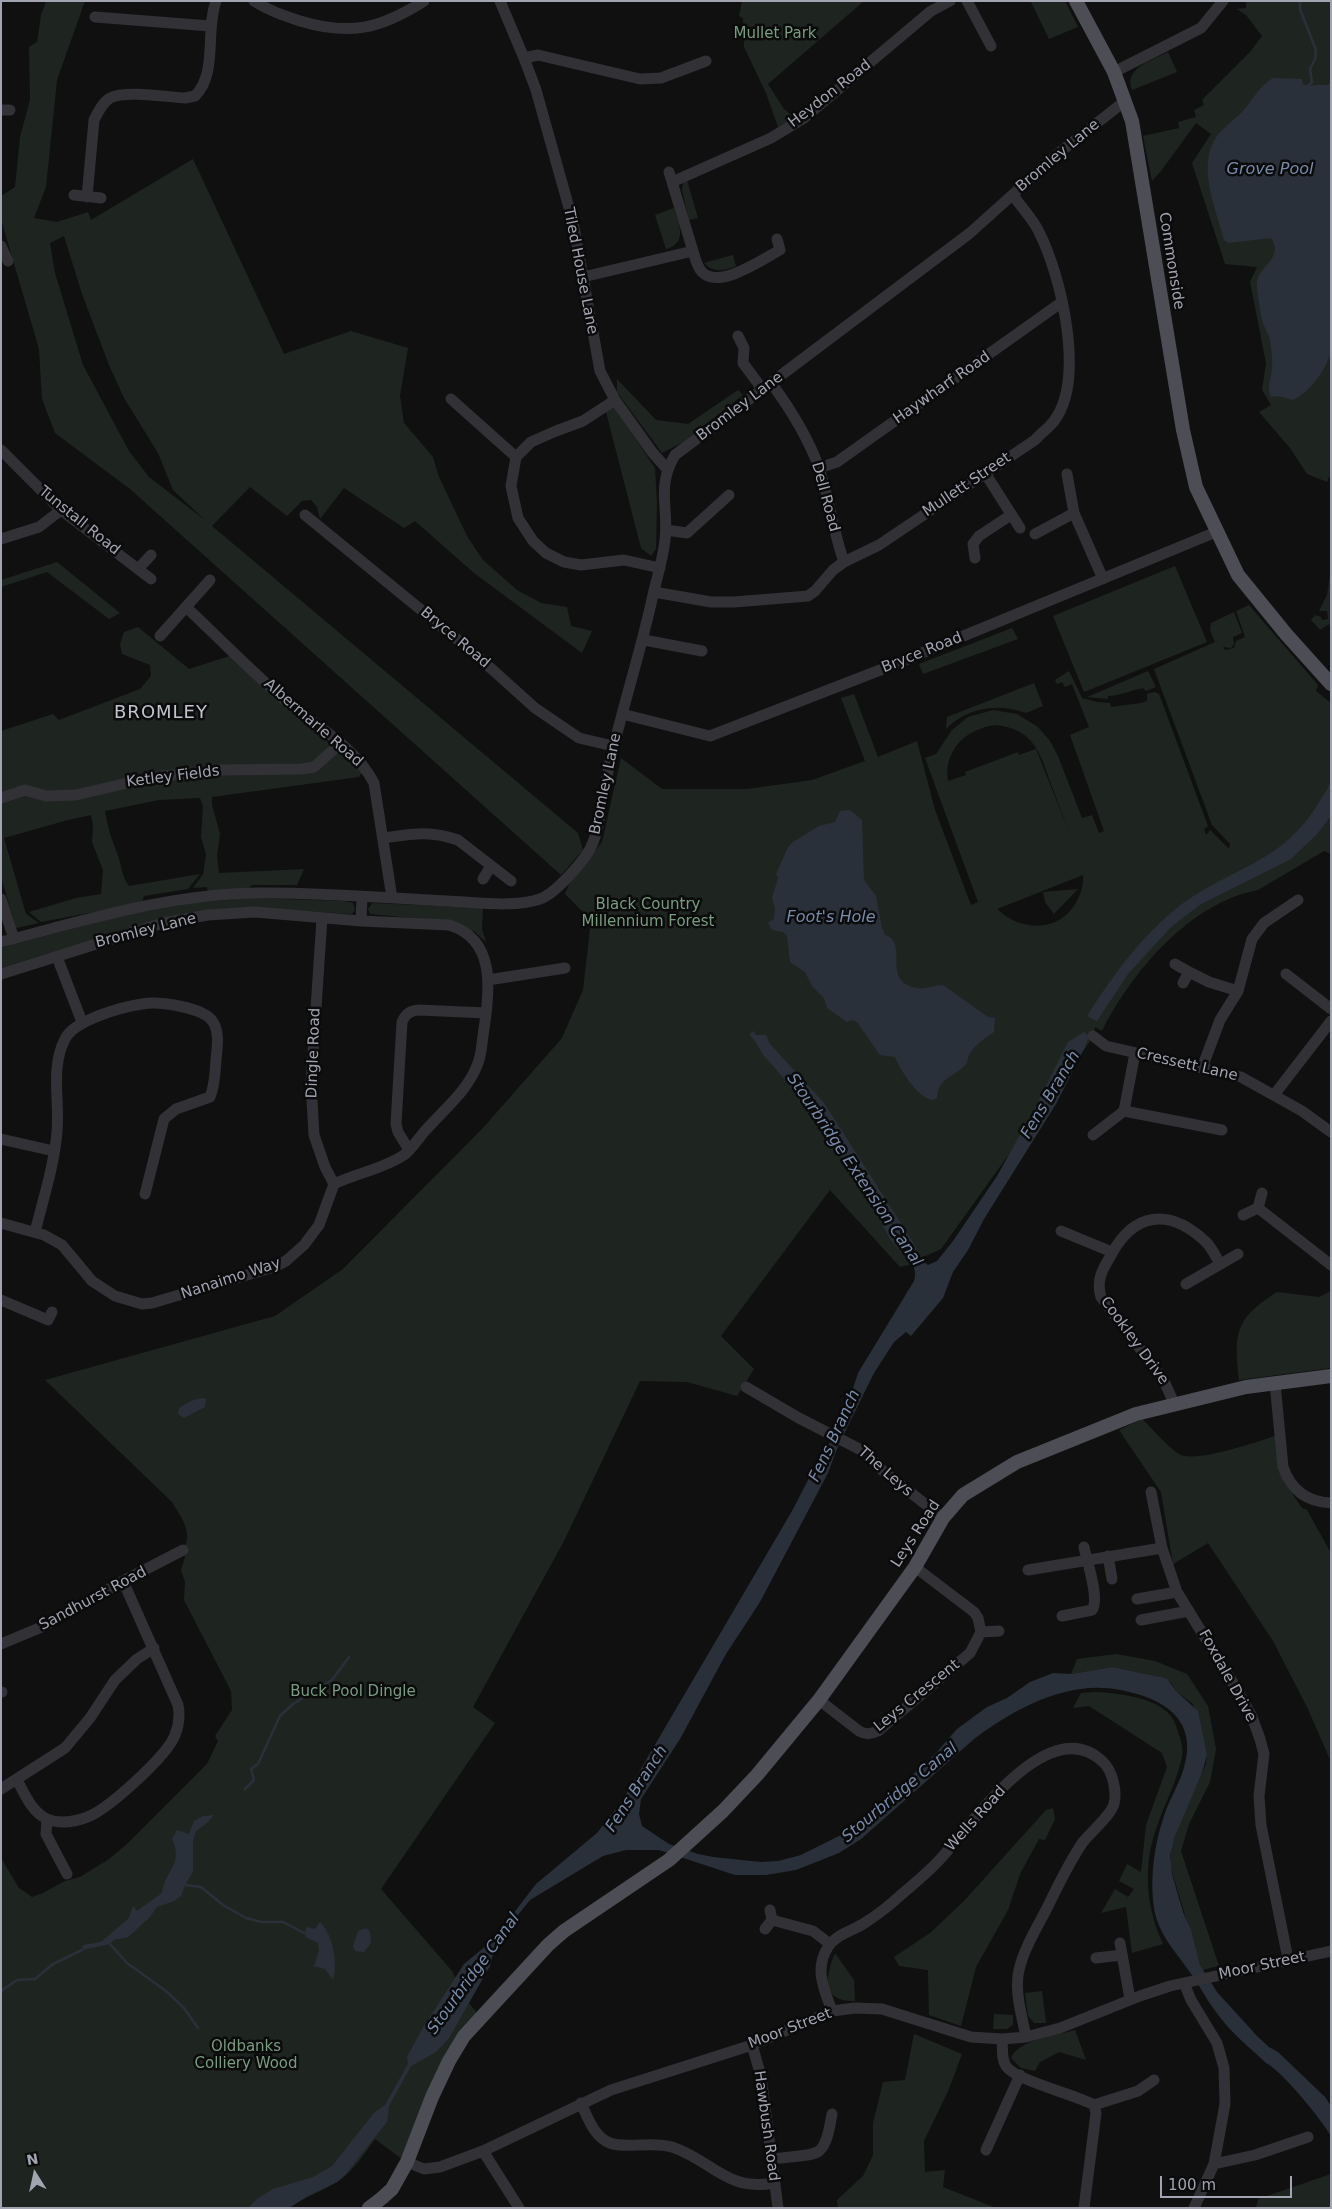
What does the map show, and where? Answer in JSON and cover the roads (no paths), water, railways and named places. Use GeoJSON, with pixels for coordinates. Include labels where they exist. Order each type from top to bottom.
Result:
{"type":"FeatureCollection","features":[{"type":"Feature","properties":{"kind":"main road","name":"Commonside"},"geometry":{"type":"LineString","coordinates":[[1076,1],[1114,72],[1125,101],[1138,154],[1183,430],[1196,487],[1216,532],[1231,557]]}},
{"type":"Feature","properties":{"kind":"main road"},"geometry":{"type":"LineString","coordinates":[[1231,557],[1240,564],[1292,629],[1331,672]]}},
{"type":"Feature","properties":{"kind":"main road"},"geometry":{"type":"LineString","coordinates":[[1231,557],[1238,575],[1292,642],[1331,684]]}},
{"type":"Feature","properties":{"kind":"main road","name":"Leys Road"},"geometry":{"type":"LineString","coordinates":[[369,2208],[392,2189],[407,2162],[432,2097],[449,2061],[464,2036],[548,1945],[564,1931],[669,1860],[757,1775],[819,1700],[915,1567],[942,1518],[963,1495],[1017,1462],[1136,1414],[1225,1392],[1274,1383],[1331,1376]]}},
{"type":"Feature","properties":{"kind":"street"},"geometry":{"type":"LineString","coordinates":[[87,197],[94,120],[100,109],[110,98],[121,94],[184,98],[195,96],[205,83],[210,26],[216,1]]}},
{"type":"Feature","properties":{"kind":"street"},"geometry":{"type":"LineString","coordinates":[[254,1],[320,27],[348,30],[386,22],[424,1]]}},
{"type":"Feature","properties":{"kind":"street","name":"Tiled House Lane"},"geometry":{"type":"LineString","coordinates":[[500,1],[536,90],[573,222],[600,371],[615,400],[652,452],[667,469]]}},
{"type":"Feature","properties":{"kind":"street","name":"Heydon Road"},"geometry":{"type":"LineString","coordinates":[[777,238],[780,250],[727,277],[711,279],[701,272],[670,177],[771,138],[804,118],[931,11],[950,1]]}},
{"type":"Feature","properties":{"kind":"street"},"geometry":{"type":"LineString","coordinates":[[967,1],[991,46]]}},
{"type":"Feature","properties":{"kind":"street"},"geometry":{"type":"LineString","coordinates":[[1114,72],[1201,28],[1223,1]]}},
{"type":"Feature","properties":{"kind":"street"},"geometry":{"type":"LineString","coordinates":[[95,17],[210,26]]}},
{"type":"Feature","properties":{"kind":"street"},"geometry":{"type":"LineString","coordinates":[[524,58],[538,55],[640,80],[651,80],[706,61]]}},
{"type":"Feature","properties":{"kind":"street","name":"Bromley Lane"},"geometry":{"type":"LineString","coordinates":[[1,942],[110,913],[184,898],[258,893],[484,903],[523,902],[544,898],[587,853],[597,831],[612,746],[644,640],[660,568],[666,530],[664,488],[667,469],[675,456],[970,233],[1060,152],[1125,101]]}},
{"type":"Feature","properties":{"kind":"street","name":"Mullett Street"},"geometry":{"type":"LineString","coordinates":[[654,592],[711,602],[734,602],[801,597],[815,591],[833,570],[844,562],[879,545],[1035,440],[1055,420],[1066,397],[1070,376],[1069,344],[1057,275],[1042,237],[1013,194]]}},
{"type":"Feature","properties":{"kind":"street"},"geometry":{"type":"LineString","coordinates":[[74,195],[100,198]]}},
{"type":"Feature","properties":{"kind":"street"},"geometry":{"type":"LineString","coordinates":[[1,246],[8,262]]}},
{"type":"Feature","properties":{"kind":"street"},"geometry":{"type":"LineString","coordinates":[[583,277],[693,251]]}},
{"type":"Feature","properties":{"kind":"street","name":"Haywharf Road"},"geometry":{"type":"LineString","coordinates":[[819,468],[837,462],[1062,302]]}},
{"type":"Feature","properties":{"kind":"street","name":"Dell Road"},"geometry":{"type":"LineString","coordinates":[[738,336],[744,348],[743,362],[795,415],[819,468],[837,544],[844,562]]}},
{"type":"Feature","properties":{"kind":"street"},"geometry":{"type":"LineString","coordinates":[[451,399],[516,457]]}},
{"type":"Feature","properties":{"kind":"street"},"geometry":{"type":"LineString","coordinates":[[615,400],[583,421],[531,442],[516,457],[511,486],[518,518],[533,541],[546,553],[564,562],[581,565],[624,560],[660,568]]}},
{"type":"Feature","properties":{"kind":"street","name":"Tunstall Road"},"geometry":{"type":"LineString","coordinates":[[1,450],[61,510],[151,579]]}},
{"type":"Feature","properties":{"kind":"street"},"geometry":{"type":"LineString","coordinates":[[985,473],[1020,528]]}},
{"type":"Feature","properties":{"kind":"street"},"geometry":{"type":"LineString","coordinates":[[1067,474],[1074,513],[1103,580]]}},
{"type":"Feature","properties":{"kind":"street"},"geometry":{"type":"LineString","coordinates":[[666,530],[687,533],[728,495]]}},
{"type":"Feature","properties":{"kind":"street"},"geometry":{"type":"LineString","coordinates":[[1,539],[39,527],[61,510]]}},
{"type":"Feature","properties":{"kind":"street"},"geometry":{"type":"LineString","coordinates":[[1035,534],[1074,513]]}},
{"type":"Feature","properties":{"kind":"street","name":"Bryce Road"},"geometry":{"type":"LineString","coordinates":[[305,515],[475,654],[535,708],[579,738],[612,746]]}},
{"type":"Feature","properties":{"kind":"street"},"geometry":{"type":"LineString","coordinates":[[975,558],[973,544],[979,536],[1012,515]]}},
{"type":"Feature","properties":{"kind":"street","name":"Bryce Road"},"geometry":{"type":"LineString","coordinates":[[622,714],[710,736],[875,672],[1216,532]]}},
{"type":"Feature","properties":{"kind":"street"},"geometry":{"type":"LineString","coordinates":[[138,569],[151,555]]}},
{"type":"Feature","properties":{"kind":"street"},"geometry":{"type":"LineString","coordinates":[[160,636],[210,580]]}},
{"type":"Feature","properties":{"kind":"street","name":"Albermarle Road"},"geometry":{"type":"LineString","coordinates":[[186,607],[286,701],[340,744],[368,771],[374,783],[392,898]]}},
{"type":"Feature","properties":{"kind":"street"},"geometry":{"type":"LineString","coordinates":[[644,640],[702,651]]}},
{"type":"Feature","properties":{"kind":"street","name":"Ketley Fields"},"geometry":{"type":"LineString","coordinates":[[1,798],[25,790],[46,796],[71,796],[144,778],[210,771],[302,769],[314,767],[340,744]]}},
{"type":"Feature","properties":{"kind":"street"},"geometry":{"type":"LineString","coordinates":[[383,838],[432,833],[458,840],[511,881]]}},
{"type":"Feature","properties":{"kind":"street"},"geometry":{"type":"LineString","coordinates":[[483,879],[491,866]]}},
{"type":"Feature","properties":{"kind":"street"},"geometry":{"type":"LineString","coordinates":[[334,1184],[350,1176],[379,1168],[406,1154],[467,1086],[479,1062],[486,1013],[488,980],[480,946],[465,931],[449,925],[361,921],[362,897]]}},
{"type":"Feature","properties":{"kind":"street"},"geometry":{"type":"LineString","coordinates":[[1,899],[14,939]]}},
{"type":"Feature","properties":{"kind":"street"},"geometry":{"type":"LineString","coordinates":[[1202,1068],[1220,1020],[1238,991],[1252,939],[1264,923],[1298,900]]}},
{"type":"Feature","properties":{"kind":"street","name":"Bromley Lane"},"geometry":{"type":"LineString","coordinates":[[1,974],[163,923],[208,915],[255,912],[361,921]]}},
{"type":"Feature","properties":{"kind":"street","name":"Dingle Road"},"geometry":{"type":"LineString","coordinates":[[322,918],[311,1083],[314,1135],[325,1166],[334,1184]]}},
{"type":"Feature","properties":{"kind":"street"},"geometry":{"type":"LineString","coordinates":[[57,957],[82,1022]]}},
{"type":"Feature","properties":{"kind":"street"},"geometry":{"type":"LineString","coordinates":[[488,980],[551,964],[565,968]]}},
{"type":"Feature","properties":{"kind":"street"},"geometry":{"type":"LineString","coordinates":[[1175,964],[1209,982],[1238,991]]}},
{"type":"Feature","properties":{"kind":"street"},"geometry":{"type":"LineString","coordinates":[[1183,983],[1190,972]]}},
{"type":"Feature","properties":{"kind":"street"},"geometry":{"type":"LineString","coordinates":[[1286,974],[1331,1009]]}},
{"type":"Feature","properties":{"kind":"street"},"geometry":{"type":"LineString","coordinates":[[35,1232],[57,1132],[56,1071],[65,1038],[71,1030],[82,1022],[143,1003],[166,1004],[199,1012],[213,1021],[217,1043],[212,1092],[206,1098],[171,1112],[164,1119],[154,1180],[145,1194]]}},
{"type":"Feature","properties":{"kind":"street"},"geometry":{"type":"LineString","coordinates":[[409,1150],[398,1132],[396,1124],[402,1022],[405,1016],[410,1011],[419,1010],[486,1013]]}},
{"type":"Feature","properties":{"kind":"street"},"geometry":{"type":"LineString","coordinates":[[1274,1095],[1331,1020]]}},
{"type":"Feature","properties":{"kind":"street","name":"Cressett Lane"},"geometry":{"type":"LineString","coordinates":[[1093,1036],[1106,1046],[1241,1077],[1302,1111],[1331,1132]]}},
{"type":"Feature","properties":{"kind":"street"},"geometry":{"type":"LineString","coordinates":[[1092,1135],[1124,1112],[1136,1053]]}},
{"type":"Feature","properties":{"kind":"street"},"geometry":{"type":"LineString","coordinates":[[1124,1112],[1222,1130]]}},
{"type":"Feature","properties":{"kind":"street"},"geometry":{"type":"LineString","coordinates":[[1,1139],[54,1151]]}},
{"type":"Feature","properties":{"kind":"street","name":"Nanaimo Way"},"geometry":{"type":"LineString","coordinates":[[2,1224],[35,1232],[62,1245],[92,1281],[107,1292],[142,1304],[152,1303],[274,1267],[286,1261],[304,1245],[319,1225],[334,1184]]}},
{"type":"Feature","properties":{"kind":"street"},"geometry":{"type":"LineString","coordinates":[[1258,1208],[1262,1193]]}},
{"type":"Feature","properties":{"kind":"street"},"geometry":{"type":"LineString","coordinates":[[1243,1215],[1258,1208]]}},
{"type":"Feature","properties":{"kind":"street"},"geometry":{"type":"LineString","coordinates":[[1258,1208],[1331,1265]]}},
{"type":"Feature","properties":{"kind":"street","name":"Cookley Drive"},"geometry":{"type":"LineString","coordinates":[[1174,1404],[1163,1379],[1101,1297],[1098,1290],[1101,1273],[1112,1252],[1130,1229],[1149,1220],[1159,1218],[1172,1220],[1187,1227],[1207,1243],[1220,1264]]}},
{"type":"Feature","properties":{"kind":"street"},"geometry":{"type":"LineString","coordinates":[[1061,1231],[1112,1252]]}},
{"type":"Feature","properties":{"kind":"street"},"geometry":{"type":"LineString","coordinates":[[1186,1284],[1238,1254]]}},
{"type":"Feature","properties":{"kind":"street"},"geometry":{"type":"LineString","coordinates":[[1,1300],[48,1321]]}},
{"type":"Feature","properties":{"kind":"street"},"geometry":{"type":"LineString","coordinates":[[1274,1383],[1282,1467],[1287,1479],[1293,1487],[1308,1499],[1331,1503]]}},
{"type":"Feature","properties":{"kind":"street","name":"The Leys"},"geometry":{"type":"LineString","coordinates":[[746,1387],[865,1452],[882,1471],[942,1518]]}},
{"type":"Feature","properties":{"kind":"street","name":"Foxdale Drive"},"geometry":{"type":"LineString","coordinates":[[1148,1499],[1177,1592],[1236,1688],[1252,1717],[1260,1739],[1264,1754],[1259,1796],[1261,1825],[1288,1959]]}},
{"type":"Feature","properties":{"kind":"street"},"geometry":{"type":"LineString","coordinates":[[1062,1616],[1092,1610],[1095,1606],[1084,1547]]}},
{"type":"Feature","properties":{"kind":"street"},"geometry":{"type":"LineString","coordinates":[[1028,1570],[1162,1548]]}},
{"type":"Feature","properties":{"kind":"street","name":"Sandhurst Road"},"geometry":{"type":"LineString","coordinates":[[1,1644],[44,1626],[123,1581],[183,1550]]}},
{"type":"Feature","properties":{"kind":"street"},"geometry":{"type":"LineString","coordinates":[[1108,1556],[1112,1579]]}},
{"type":"Feature","properties":{"kind":"street"},"geometry":{"type":"LineString","coordinates":[[915,1567],[974,1612],[978,1618],[981,1632],[999,1631]]}},
{"type":"Feature","properties":{"kind":"street"},"geometry":{"type":"LineString","coordinates":[[17,1780],[28,1801],[40,1815],[47,1819],[61,1822],[81,1819],[105,1807],[169,1746],[175,1735],[179,1711],[154,1648],[123,1581]]}},
{"type":"Feature","properties":{"kind":"street"},"geometry":{"type":"LineString","coordinates":[[1137,1599],[1177,1592]]}},
{"type":"Feature","properties":{"kind":"street"},"geometry":{"type":"LineString","coordinates":[[1141,1620],[1189,1611]]}},
{"type":"Feature","properties":{"kind":"street","name":"Leys Crescent"},"geometry":{"type":"LineString","coordinates":[[819,1700],[866,1735],[878,1731],[970,1653],[981,1632]]}},
{"type":"Feature","properties":{"kind":"street"},"geometry":{"type":"LineString","coordinates":[[1,1789],[64,1748],[77,1736],[119,1676],[137,1659],[154,1648]]}},
{"type":"Feature","properties":{"kind":"street","name":"Wells Road"},"geometry":{"type":"LineString","coordinates":[[830,1944],[862,1925],[919,1879],[942,1857],[999,1790],[1026,1768],[1048,1753],[1064,1748],[1084,1751],[1096,1756],[1105,1763],[1110,1774],[1115,1792],[1114,1806],[1083,1843],[1027,1946],[1019,1969],[1017,1982],[1026,2037]]}},
{"type":"Feature","properties":{"kind":"street"},"geometry":{"type":"LineString","coordinates":[[47,1819],[46,1834],[68,1869]]}},
{"type":"Feature","properties":{"kind":"street"},"geometry":{"type":"LineString","coordinates":[[769,1920],[812,1931],[830,1944],[822,1959],[820,1970],[821,1982],[832,2011]]}},
{"type":"Feature","properties":{"kind":"street"},"geometry":{"type":"LineString","coordinates":[[1096,1958],[1121,1949],[1130,2000]]}},
{"type":"Feature","properties":{"kind":"street","name":"Moor Street"},"geometry":{"type":"LineString","coordinates":[[407,2162],[424,2169],[440,2167],[482,2150],[611,2090],[752,2045],[832,2011],[854,2008],[882,2009],[971,2037],[1002,2039],[1026,2037],[1060,2028],[1130,2000],[1189,1981],[1331,1951]]}},
{"type":"Feature","properties":{"kind":"street"},"geometry":{"type":"LineString","coordinates":[[1189,1981],[1190,2000],[1217,2043],[1224,2068],[1225,2104],[1214,2164],[1194,2208]]}},
{"type":"Feature","properties":{"kind":"street"},"geometry":{"type":"LineString","coordinates":[[1002,2039],[1003,2059],[1006,2067],[1020,2075],[1094,2105],[1138,2091],[1154,2080]]}},
{"type":"Feature","properties":{"kind":"street","name":"Hawbush Road"},"geometry":{"type":"LineString","coordinates":[[752,2045],[761,2076],[778,2208]]}},
{"type":"Feature","properties":{"kind":"street"},"geometry":{"type":"LineString","coordinates":[[986,2150],[1020,2075]]}},
{"type":"Feature","properties":{"kind":"street"},"geometry":{"type":"LineString","coordinates":[[581,2104],[591,2125],[599,2135],[610,2143],[670,2146],[690,2154],[722,2175],[735,2181],[759,2186],[775,2182]]}},
{"type":"Feature","properties":{"kind":"street"},"geometry":{"type":"LineString","coordinates":[[1084,2208],[1096,2113],[1094,2105]]}},
{"type":"Feature","properties":{"kind":"street"},"geometry":{"type":"LineString","coordinates":[[772,2159],[819,2151],[825,2143],[832,2114]]}},
{"type":"Feature","properties":{"kind":"street"},"geometry":{"type":"LineString","coordinates":[[1214,2164],[1255,2155],[1308,2137]]}},
{"type":"Feature","properties":{"kind":"street"},"geometry":{"type":"LineString","coordinates":[[482,2150],[519,2208]]}},
{"type":"Feature","properties":{"kind":"water","name":"Grove Pool"},"geometry":{"type":"Polygon","coordinates":[[[1273,78],[1302,79],[1303,84],[1308,86],[1331,84],[1331,353],[1316,380],[1306,391],[1293,400],[1278,396],[1271,397],[1269,389],[1272,353],[1262,320],[1257,281],[1259,275],[1273,256],[1274,245],[1271,238],[1228,243],[1224,240],[1213,201],[1208,174],[1208,160],[1217,136],[1242,112],[1264,85],[1273,78]]]}},
{"type":"Feature","properties":{"kind":"water"},"geometry":{"type":"Polygon","coordinates":[[[1331,781],[1331,816],[1317,834],[1291,859],[1201,904],[1171,927],[1128,974],[1097,1021],[1087,1016],[1118,970],[1154,928],[1182,904],[1273,852],[1289,839],[1304,824],[1331,781]]]}},
{"type":"Feature","properties":{"kind":"water","name":"Foot's Hole"},"geometry":{"type":"Polygon","coordinates":[[[850,810],[862,820],[864,880],[876,896],[885,935],[892,939],[895,946],[897,971],[900,978],[906,984],[917,988],[943,985],[988,1017],[995,1018],[994,1032],[975,1047],[962,1068],[943,1082],[938,1091],[937,1098],[932,1100],[926,1098],[915,1089],[905,1076],[895,1057],[880,1055],[857,1022],[851,1020],[847,1022],[827,1008],[824,998],[812,986],[805,972],[790,962],[787,936],[783,932],[772,930],[768,923],[774,919],[775,908],[772,898],[778,878],[776,874],[788,847],[819,826],[835,822],[840,811],[850,810]]]}},
{"type":"Feature","properties":{"kind":"water"},"geometry":{"type":"Polygon","coordinates":[[[753,1031],[756,1035],[766,1035],[770,1044],[824,1103],[916,1247],[917,1256],[928,1265],[937,1261],[953,1241],[997,1176],[1035,1108],[1068,1042],[1084,1032],[1089,1036],[1056,1104],[953,1272],[943,1298],[911,1336],[906,1332],[894,1342],[874,1373],[838,1446],[828,1473],[760,1602],[726,1654],[680,1739],[641,1799],[639,1814],[642,1826],[669,1844],[713,1857],[761,1862],[778,1861],[801,1855],[841,1835],[872,1813],[936,1753],[957,1729],[987,1707],[1007,1698],[1030,1682],[1053,1673],[1071,1674],[1112,1667],[1167,1679],[1177,1692],[1198,1711],[1207,1755],[1202,1773],[1175,1836],[1170,1856],[1172,1874],[1183,1912],[1191,1930],[1200,1965],[1217,1992],[1258,2037],[1278,2052],[1325,2097],[1331,2106],[1331,2136],[1311,2108],[1282,2076],[1240,2039],[1221,2019],[1169,1944],[1157,1921],[1152,1889],[1155,1851],[1160,1827],[1179,1782],[1187,1753],[1187,1738],[1182,1725],[1174,1714],[1151,1699],[1120,1690],[1081,1689],[1042,1699],[1006,1717],[974,1739],[861,1839],[839,1853],[796,1870],[766,1875],[735,1875],[659,1850],[626,1850],[603,1856],[530,1900],[496,1942],[490,1966],[449,2038],[436,2052],[411,2066],[389,2106],[387,2122],[345,2175],[337,2182],[308,2196],[289,2208],[248,2208],[257,2199],[273,2189],[313,2177],[332,2166],[374,2113],[385,2105],[408,2064],[407,2057],[421,2031],[464,1964],[493,1940],[536,1884],[597,1833],[622,1801],[792,1511],[820,1457],[841,1426],[858,1373],[914,1281],[914,1268],[911,1263],[889,1237],[862,1189],[832,1142],[800,1098],[764,1056],[756,1042],[749,1035],[753,1031]]]}},
{"type":"Feature","properties":{"kind":"water"},"geometry":{"type":"Polygon","coordinates":[[[201,1398],[206,1399],[205,1407],[184,1418],[178,1414],[179,1408],[201,1398]]]}},
{"type":"Feature","properties":{"kind":"water"},"geometry":{"type":"Polygon","coordinates":[[[214,1815],[196,1831],[193,1841],[193,1872],[181,1896],[174,1901],[157,1907],[149,1918],[128,1937],[114,1940],[110,1944],[82,1950],[83,1945],[101,1942],[129,1918],[133,1906],[137,1911],[162,1893],[175,1861],[176,1855],[172,1839],[177,1830],[189,1834],[194,1821],[203,1816],[214,1815]]]}},
{"type":"Feature","properties":{"kind":"water"},"geometry":{"type":"Polygon","coordinates":[[[320,1922],[331,1941],[335,1958],[333,1980],[325,1969],[314,1966],[319,1951],[318,1943],[306,1937],[304,1933],[307,1927],[315,1929],[320,1922]]]}},
{"type":"Feature","properties":{"kind":"water"},"geometry":{"type":"Polygon","coordinates":[[[366,1928],[370,1932],[371,1943],[364,1952],[355,1951],[353,1946],[358,1931],[366,1928]]]}},
{"type":"Feature","properties":{"kind":"waterway"},"geometry":{"type":"LineString","coordinates":[[1300,1],[1300,9],[1316,50],[1315,59],[1310,69],[1312,82],[1308,86]]}},
{"type":"Feature","properties":{"kind":"waterway"},"geometry":{"type":"LineString","coordinates":[[245,1789],[254,1780],[251,1769],[258,1764],[280,1716],[293,1704],[332,1680],[349,1657]]}},
{"type":"Feature","properties":{"kind":"waterway"},"geometry":{"type":"LineString","coordinates":[[185,1885],[201,1887],[223,1905],[246,1918],[261,1922],[283,1922],[304,1933]]}},
{"type":"Feature","properties":{"kind":"waterway"},"geometry":{"type":"LineString","coordinates":[[110,1944],[127,1963],[166,1991],[184,2008],[198,2028]]}},
{"type":"Feature","properties":{"kind":"waterway"},"geometry":{"type":"LineString","coordinates":[[1,1991],[17,1980],[35,1979],[53,1964],[82,1950]]}},
{"type":"Feature","properties":{"kind":"district","name":"BROMLEY"},"geometry":{"type":"Point","coordinates":[161,713]}},
{"type":"Feature","properties":{"kind":"park label","name":"Mullet Park"},"geometry":{"type":"Point","coordinates":[775,34]}},
{"type":"Feature","properties":{"kind":"park label","name":"Black Country Millennium Forest"},"geometry":{"type":"Point","coordinates":[648,914]}},
{"type":"Feature","properties":{"kind":"park label","name":"Buck Pool Dingle"},"geometry":{"type":"Point","coordinates":[353,1692]}},
{"type":"Feature","properties":{"kind":"park label","name":"Oldbanks Colliery Wood"},"geometry":{"type":"Point","coordinates":[246,2056]}},
{"type":"Feature","properties":{"kind":"water label","name":"Fens Branch"},"geometry":{"type":"Point","coordinates":[1051,1095]}},
{"type":"Feature","properties":{"kind":"water label","name":"Stourbridge Extension Canal"},"geometry":{"type":"Point","coordinates":[854,1170]}},
{"type":"Feature","properties":{"kind":"water label","name":"Fens Branch"},"geometry":{"type":"Point","coordinates":[835,1436]}},
{"type":"Feature","properties":{"kind":"water label","name":"Fens Branch"},"geometry":{"type":"Point","coordinates":[637,1789]}},
{"type":"Feature","properties":{"kind":"water label","name":"Stourbridge Canal"},"geometry":{"type":"Point","coordinates":[900,1793]}},
{"type":"Feature","properties":{"kind":"water label","name":"Stourbridge Canal"},"geometry":{"type":"Point","coordinates":[474,1974]}}]}
